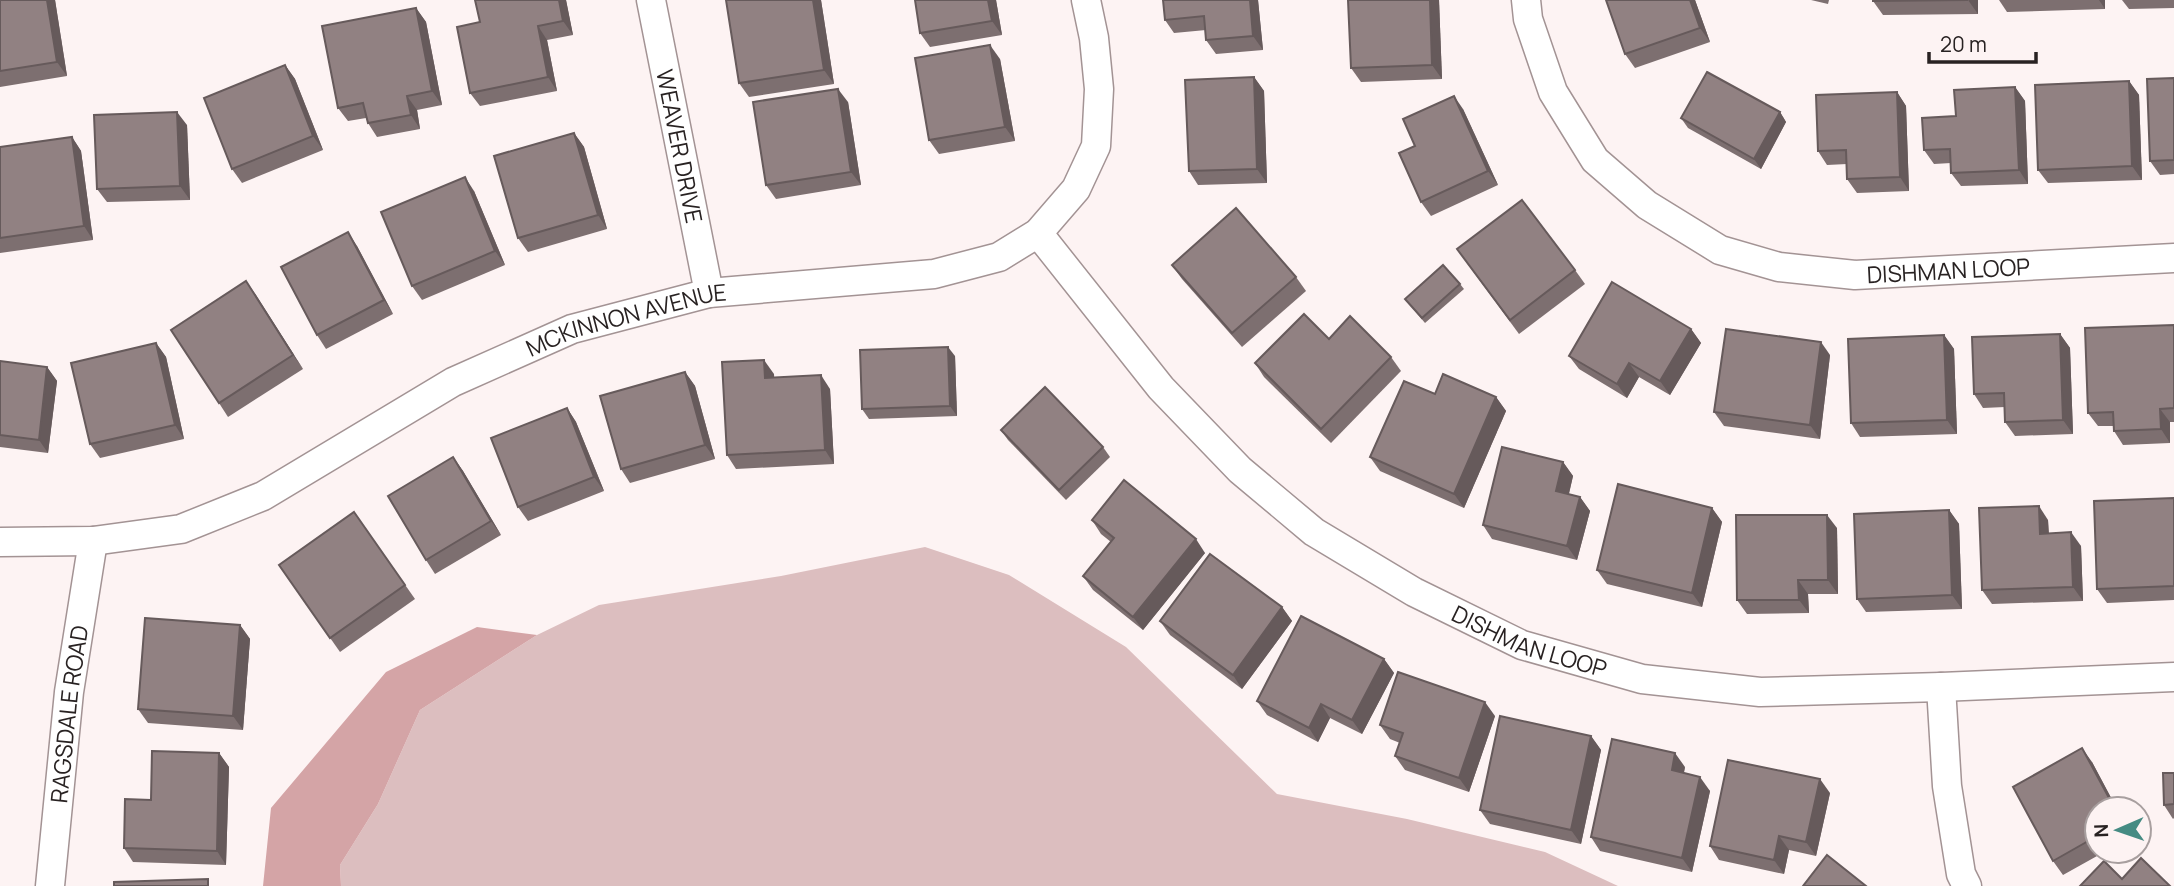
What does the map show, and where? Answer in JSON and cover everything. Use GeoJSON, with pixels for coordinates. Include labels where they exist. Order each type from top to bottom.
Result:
{"type":"FeatureCollection","features":[{"type":"Feature","properties":{"kind":"street","name":"WEAVER DRIVE"},"geometry":{"type":"LineString","coordinates":[[652,0],[709,293]]}},
{"type":"Feature","properties":{"kind":"street","name":"MCKINNON AVENUE"},"geometry":{"type":"LineString","coordinates":[[0,542],[93,541],[181,529],[263,496],[453,382],[572,329],[709,293],[934,274],[999,257],[1038,233],[1076,189],[1096,146],[1099,89],[1094,38],[1086,0]]}},
{"type":"Feature","properties":{"kind":"street","name":"DISHMAN LOOP"},"geometry":{"type":"LineString","coordinates":[[1526,0],[1528,19],[1553,92],[1595,160],[1647,205],[1720,250],[1779,267],[1855,275],[2174,258]]}},
{"type":"Feature","properties":{"kind":"street","name":"DISHMAN LOOP"},"geometry":{"type":"LineString","coordinates":[[1038,233],[1161,388],[1240,470],[1314,532],[1414,593],[1522,645],[1642,679],[1760,692],[2174,677]]}},
{"type":"Feature","properties":{"kind":"street","name":"RAGSDALE ROAD"},"geometry":{"type":"LineString","coordinates":[[50,886],[69,692],[93,541]]}},
{"type":"Feature","properties":{"kind":"street"},"geometry":{"type":"LineString","coordinates":[[1941,687],[1947,786],[1961,874],[1967,886]]}},
{"type":"Feature","properties":{"kind":"shaded area"},"geometry":{"type":"Polygon","coordinates":[[[925,547],[1009,575],[1126,647],[1277,794],[1407,819],[1545,852],[1618,886],[341,886],[340,865],[378,804],[420,710],[537,635],[599,605],[781,576],[925,547]]]}},
{"type":"Feature","properties":{"kind":"shaded area"},"geometry":{"type":"Polygon","coordinates":[[[477,627],[537,635],[420,710],[378,804],[340,865],[341,886],[263,886],[271,808],[386,672],[477,627]]]}},
{"type":"Feature","properties":{"kind":"building"},"geometry":{"type":"Polygon","coordinates":[[[0,0],[47,0],[57,62],[0,71],[0,0]]]}},
{"type":"Feature","properties":{"kind":"building"},"geometry":{"type":"Polygon","coordinates":[[[475,0],[559,0],[563,21],[538,26],[548,77],[470,93],[457,27],[480,22],[475,0]]]}},
{"type":"Feature","properties":{"kind":"building"},"geometry":{"type":"Polygon","coordinates":[[[726,0],[813,0],[824,70],[739,83],[726,0]]]}},
{"type":"Feature","properties":{"kind":"building"},"geometry":{"type":"Polygon","coordinates":[[[915,0],[988,0],[992,21],[920,33],[915,0]]]}},
{"type":"Feature","properties":{"kind":"building"},"geometry":{"type":"Polygon","coordinates":[[[1163,0],[1250,0],[1253,36],[1206,40],[1204,16],[1165,20],[1163,0]]]}},
{"type":"Feature","properties":{"kind":"building"},"geometry":{"type":"Polygon","coordinates":[[[1348,0],[1430,0],[1432,65],[1351,68],[1348,0]]]}},
{"type":"Feature","properties":{"kind":"building"},"geometry":{"type":"Polygon","coordinates":[[[1606,0],[1690,0],[1700,28],[1625,54],[1606,0]]]}},
{"type":"Feature","properties":{"kind":"building"},"geometry":{"type":"Polygon","coordinates":[[[1873,0],[1968,0],[1873,1],[1873,0]]]}},
{"type":"Feature","properties":{"kind":"building"},"geometry":{"type":"Polygon","coordinates":[[[416,8],[432,91],[407,96],[411,115],[368,123],[363,103],[338,108],[322,26],[416,8]]]}},
{"type":"Feature","properties":{"kind":"building"},"geometry":{"type":"Polygon","coordinates":[[[990,45],[1005,127],[929,140],[915,58],[990,45]]]}},
{"type":"Feature","properties":{"kind":"building"},"geometry":{"type":"Polygon","coordinates":[[[285,65],[313,136],[232,169],[204,98],[285,65]]]}},
{"type":"Feature","properties":{"kind":"building"},"geometry":{"type":"Polygon","coordinates":[[[1707,72],[1780,112],[1754,159],[1681,118],[1707,72]]]}},
{"type":"Feature","properties":{"kind":"building"},"geometry":{"type":"Polygon","coordinates":[[[1254,77],[1257,169],[1189,171],[1185,80],[1254,77]]]}},
{"type":"Feature","properties":{"kind":"building"},"geometry":{"type":"Polygon","coordinates":[[[2174,78],[2174,160],[2150,161],[2147,79],[2174,78]]]}},
{"type":"Feature","properties":{"kind":"building"},"geometry":{"type":"Polygon","coordinates":[[[2129,81],[2132,166],[2038,170],[2035,85],[2129,81]]]}},
{"type":"Feature","properties":{"kind":"building"},"geometry":{"type":"Polygon","coordinates":[[[2015,87],[2019,170],[1951,173],[1950,149],[1924,150],[1922,118],[1956,116],[1954,90],[2015,87]]]}},
{"type":"Feature","properties":{"kind":"building"},"geometry":{"type":"Polygon","coordinates":[[[838,89],[851,172],[766,185],[753,102],[838,89]]]}},
{"type":"Feature","properties":{"kind":"building"},"geometry":{"type":"Polygon","coordinates":[[[1897,92],[1900,177],[1847,179],[1846,150],[1818,151],[1816,95],[1897,92]]]}},
{"type":"Feature","properties":{"kind":"building"},"geometry":{"type":"Polygon","coordinates":[[[1454,96],[1488,171],[1421,202],[1399,153],[1415,146],[1403,119],[1454,96]]]}},
{"type":"Feature","properties":{"kind":"building"},"geometry":{"type":"Polygon","coordinates":[[[177,112],[180,186],[97,189],[94,115],[177,112]]]}},
{"type":"Feature","properties":{"kind":"building"},"geometry":{"type":"Polygon","coordinates":[[[574,133],[598,215],[518,238],[494,156],[574,133]]]}},
{"type":"Feature","properties":{"kind":"building"},"geometry":{"type":"Polygon","coordinates":[[[72,137],[84,226],[0,238],[0,147],[72,137]]]}},
{"type":"Feature","properties":{"kind":"building"},"geometry":{"type":"Polygon","coordinates":[[[465,177],[495,251],[412,286],[381,212],[465,177]]]}},
{"type":"Feature","properties":{"kind":"building"},"geometry":{"type":"Polygon","coordinates":[[[1522,200],[1575,270],[1510,320],[1457,249],[1522,200]]]}},
{"type":"Feature","properties":{"kind":"building"},"geometry":{"type":"Polygon","coordinates":[[[1236,208],[1296,277],[1232,333],[1172,265],[1236,208]]]}},
{"type":"Feature","properties":{"kind":"building"},"geometry":{"type":"Polygon","coordinates":[[[348,232],[384,300],[317,335],[281,267],[348,232]]]}},
{"type":"Feature","properties":{"kind":"building"},"geometry":{"type":"Polygon","coordinates":[[[1443,265],[1460,284],[1422,318],[1405,299],[1443,265]]]}},
{"type":"Feature","properties":{"kind":"building"},"geometry":{"type":"Polygon","coordinates":[[[246,281],[293,355],[219,403],[171,330],[246,281]]]}},
{"type":"Feature","properties":{"kind":"building"},"geometry":{"type":"Polygon","coordinates":[[[1612,282],[1691,329],[1660,381],[1629,363],[1617,384],[1569,356],[1612,282]]]}},
{"type":"Feature","properties":{"kind":"building"},"geometry":{"type":"Polygon","coordinates":[[[1304,314],[1329,339],[1350,316],[1391,357],[1321,429],[1255,363],[1304,314]]]}},
{"type":"Feature","properties":{"kind":"building"},"geometry":{"type":"Polygon","coordinates":[[[2174,325],[2174,408],[2160,409],[2161,429],[2114,431],[2113,412],[2088,413],[2085,328],[2174,325]]]}},
{"type":"Feature","properties":{"kind":"building"},"geometry":{"type":"Polygon","coordinates":[[[1726,329],[1821,342],[1810,425],[1714,412],[1726,329]]]}},
{"type":"Feature","properties":{"kind":"building"},"geometry":{"type":"Polygon","coordinates":[[[2060,334],[2063,420],[2005,422],[2004,393],[1974,394],[1972,337],[2060,334]]]}},
{"type":"Feature","properties":{"kind":"building"},"geometry":{"type":"Polygon","coordinates":[[[1944,335],[1947,420],[1851,423],[1848,339],[1944,335]]]}},
{"type":"Feature","properties":{"kind":"building"},"geometry":{"type":"Polygon","coordinates":[[[156,343],[175,425],[90,444],[71,363],[156,343]]]}},
{"type":"Feature","properties":{"kind":"building"},"geometry":{"type":"Polygon","coordinates":[[[948,347],[950,406],[862,409],[860,350],[948,347]]]}},
{"type":"Feature","properties":{"kind":"building"},"geometry":{"type":"Polygon","coordinates":[[[764,360],[765,378],[821,375],[825,450],[727,455],[722,362],[764,360]]]}},
{"type":"Feature","properties":{"kind":"building"},"geometry":{"type":"Polygon","coordinates":[[[0,361],[47,367],[39,440],[0,435],[0,361]]]}},
{"type":"Feature","properties":{"kind":"building"},"geometry":{"type":"Polygon","coordinates":[[[685,372],[705,445],[621,469],[600,396],[685,372]]]}},
{"type":"Feature","properties":{"kind":"building"},"geometry":{"type":"Polygon","coordinates":[[[1443,374],[1496,397],[1454,494],[1370,457],[1404,381],[1435,394],[1443,374]]]}},
{"type":"Feature","properties":{"kind":"building"},"geometry":{"type":"Polygon","coordinates":[[[1045,387],[1103,447],[1059,490],[1001,430],[1045,387]]]}},
{"type":"Feature","properties":{"kind":"building"},"geometry":{"type":"Polygon","coordinates":[[[567,408],[594,477],[518,507],[491,438],[567,408]]]}},
{"type":"Feature","properties":{"kind":"building"},"geometry":{"type":"Polygon","coordinates":[[[1502,447],[1563,462],[1556,491],[1580,497],[1567,546],[1483,525],[1502,447]]]}},
{"type":"Feature","properties":{"kind":"building"},"geometry":{"type":"Polygon","coordinates":[[[453,457],[491,521],[426,560],[388,496],[453,457]]]}},
{"type":"Feature","properties":{"kind":"building"},"geometry":{"type":"Polygon","coordinates":[[[1124,480],[1196,539],[1133,617],[1083,576],[1114,538],[1092,520],[1124,480]]]}},
{"type":"Feature","properties":{"kind":"building"},"geometry":{"type":"Polygon","coordinates":[[[1618,484],[1712,508],[1692,593],[1597,570],[1618,484]]]}},
{"type":"Feature","properties":{"kind":"building"},"geometry":{"type":"Polygon","coordinates":[[[2174,498],[2174,586],[2097,589],[2094,501],[2174,498]]]}},
{"type":"Feature","properties":{"kind":"building"},"geometry":{"type":"Polygon","coordinates":[[[2039,506],[2040,534],[2071,532],[2073,587],[1982,590],[1979,508],[2039,506]]]}},
{"type":"Feature","properties":{"kind":"building"},"geometry":{"type":"Polygon","coordinates":[[[1949,510],[1952,595],[1857,599],[1854,514],[1949,510]]]}},
{"type":"Feature","properties":{"kind":"building"},"geometry":{"type":"Polygon","coordinates":[[[354,512],[405,585],[330,638],[279,565],[354,512]]]}},
{"type":"Feature","properties":{"kind":"building"},"geometry":{"type":"Polygon","coordinates":[[[1736,515],[1827,515],[1828,580],[1798,580],[1799,600],[1737,600],[1736,515]]]}},
{"type":"Feature","properties":{"kind":"building"},"geometry":{"type":"Polygon","coordinates":[[[1210,554],[1282,607],[1233,675],[1160,621],[1210,554]]]}},
{"type":"Feature","properties":{"kind":"building"},"geometry":{"type":"Polygon","coordinates":[[[1301,616],[1384,659],[1352,720],[1321,704],[1309,728],[1257,701],[1301,616]]]}},
{"type":"Feature","properties":{"kind":"building"},"geometry":{"type":"Polygon","coordinates":[[[145,618],[240,625],[233,716],[138,709],[145,618]]]}},
{"type":"Feature","properties":{"kind":"building"},"geometry":{"type":"Polygon","coordinates":[[[1398,672],[1485,702],[1459,778],[1395,756],[1403,733],[1380,725],[1398,672]]]}},
{"type":"Feature","properties":{"kind":"building"},"geometry":{"type":"Polygon","coordinates":[[[1500,716],[1591,736],[1571,830],[1480,810],[1500,716]]]}},
{"type":"Feature","properties":{"kind":"building"},"geometry":{"type":"Polygon","coordinates":[[[1612,739],[1675,753],[1672,770],[1700,777],[1682,858],[1591,837],[1612,739]]]}},
{"type":"Feature","properties":{"kind":"building"},"geometry":{"type":"Polygon","coordinates":[[[2082,748],[2107,795],[2083,795],[2083,844],[2053,861],[2013,787],[2082,748]]]}},
{"type":"Feature","properties":{"kind":"building"},"geometry":{"type":"Polygon","coordinates":[[[152,751],[219,753],[217,851],[124,848],[125,799],[151,800],[152,751]]]}},
{"type":"Feature","properties":{"kind":"building"},"geometry":{"type":"Polygon","coordinates":[[[1728,760],[1820,779],[1806,842],[1779,836],[1774,860],[1710,846],[1728,760]]]}},
{"type":"Feature","properties":{"kind":"building"},"geometry":{"type":"Polygon","coordinates":[[[2163,773],[2174,773],[2174,804],[2164,805],[2163,773]]]}},
{"type":"Feature","properties":{"kind":"building"},"geometry":{"type":"Polygon","coordinates":[[[1827,855],[1866,886],[1803,886],[1827,855]]]}},
{"type":"Feature","properties":{"kind":"building"},"geometry":{"type":"Polygon","coordinates":[[[2100,865],[2108,865],[2122,879],[2135,865],[2148,865],[2170,886],[2080,886],[2100,865]]]}},
{"type":"Feature","properties":{"kind":"building"},"geometry":{"type":"Polygon","coordinates":[[[208,879],[208,886],[114,886],[114,882],[208,879]]]}}]}
